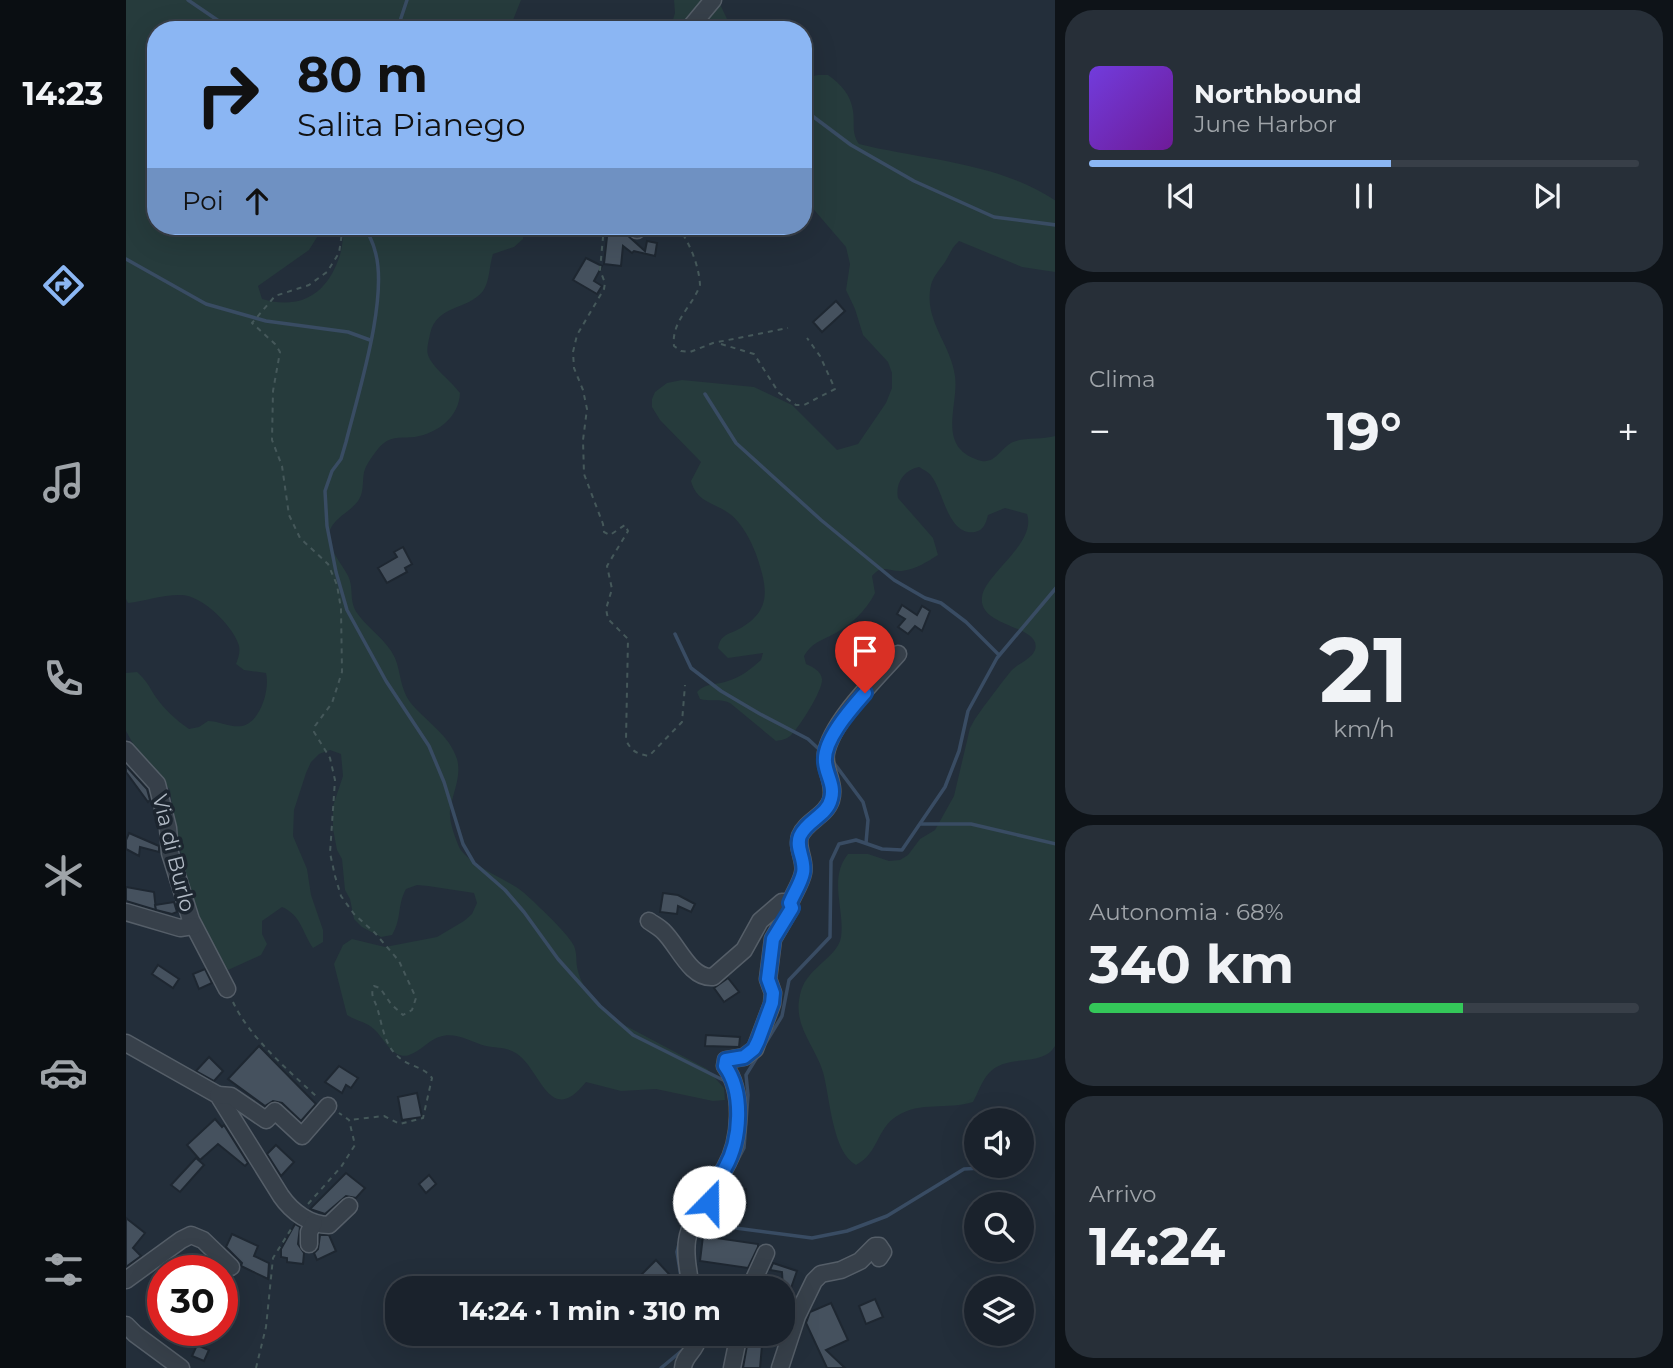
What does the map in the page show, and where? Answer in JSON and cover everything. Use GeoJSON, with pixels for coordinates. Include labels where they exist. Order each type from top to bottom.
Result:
{"type":"FeatureCollection","features":[{"type":"Feature","properties":{"kind":"street"},"geometry":{"type":"LineString","coordinates":[[696,21],[713,0]]}},
{"type":"Feature","properties":{"kind":"street"},"geometry":{"type":"LineString","coordinates":[[689,1276],[685,1246],[687,1235],[734,1147],[737,1107],[733,1079],[725,1066],[726,1060],[744,1057],[754,1049],[769,1012],[773,993],[768,979],[773,939],[792,908],[790,903],[803,872],[800,835],[827,809],[832,798],[832,784],[825,762],[827,749],[849,713],[898,654]]}},
{"type":"Feature","properties":{"kind":"street","name":"Via di Burlo"},"geometry":{"type":"LineString","coordinates":[[126,750],[157,784],[170,853],[193,926],[227,989]]}},
{"type":"Feature","properties":{"kind":"street"},"geometry":{"type":"LineString","coordinates":[[649,921],[665,933],[699,975],[708,977],[713,976],[744,950],[760,921],[782,902],[790,903]]}},
{"type":"Feature","properties":{"kind":"street","name":"Via di Burlo"},"geometry":{"type":"LineString","coordinates":[[126,912],[180,928],[193,926]]}},
{"type":"Feature","properties":{"kind":"street"},"geometry":{"type":"LineString","coordinates":[[126,1043],[218,1095],[231,1096],[266,1120],[275,1111],[302,1136],[328,1106]]}},
{"type":"Feature","properties":{"kind":"street"},"geometry":{"type":"LineString","coordinates":[[218,1095],[287,1204],[314,1223],[331,1225],[349,1206]]}},
{"type":"Feature","properties":{"kind":"street"},"geometry":{"type":"LineString","coordinates":[[309,1244],[309,1232],[314,1223]]}},
{"type":"Feature","properties":{"kind":"street"},"geometry":{"type":"LineString","coordinates":[[160,1255],[191,1235],[203,1240],[219,1255]]}},
{"type":"Feature","properties":{"kind":"street"},"geometry":{"type":"LineString","coordinates":[[780,1368],[797,1316],[814,1281],[821,1274],[841,1270],[860,1261],[876,1246],[882,1248],[883,1252],[878,1258]]}},
{"type":"Feature","properties":{"kind":"street"},"geometry":{"type":"LineString","coordinates":[[755,1276],[766,1252]]}},
{"type":"Feature","properties":{"kind":"street"},"geometry":{"type":"LineString","coordinates":[[126,1280],[147,1265]]}},
{"type":"Feature","properties":{"kind":"street"},"geometry":{"type":"LineString","coordinates":[[126,1325],[181,1368]]}},
{"type":"Feature","properties":{"kind":"street"},"geometry":{"type":"LineString","coordinates":[[683,1368],[695,1346]]}},
{"type":"Feature","properties":{"kind":"street"},"geometry":{"type":"LineString","coordinates":[[732,1368],[737,1346]]}},
{"type":"Feature","properties":{"kind":"path"},"geometry":{"type":"LineString","coordinates":[[227,989],[238,1014],[257,1037],[304,1085],[349,1121],[384,1116],[400,1124],[423,1118],[432,1082],[428,1072],[405,1062],[388,1045],[379,1025],[372,991],[374,986],[380,988],[403,1015],[412,1010],[416,998],[399,961],[354,914],[341,896],[330,853],[335,780],[330,758],[314,732],[315,726],[332,703],[342,672],[341,609],[337,585],[328,564],[300,538],[289,515],[282,466],[272,440],[273,391],[280,352],[253,323],[275,296],[309,285],[327,272],[339,253],[342,235]]}},
{"type":"Feature","properties":{"kind":"path"},"geometry":{"type":"LineString","coordinates":[[603,235],[600,271],[605,283],[604,289],[577,335],[573,352],[574,368],[587,409],[583,440],[584,474],[604,532],[610,534],[625,525],[628,531],[607,566],[612,589],[606,609],[608,619],[628,639],[626,740],[630,749],[649,755],[682,722],[685,685]]}},
{"type":"Feature","properties":{"kind":"path"},"geometry":{"type":"LineString","coordinates":[[685,235],[700,285],[679,320],[673,337],[674,346],[681,351],[690,352],[712,343],[788,327]]}},
{"type":"Feature","properties":{"kind":"path"},"geometry":{"type":"LineString","coordinates":[[720,343],[754,354],[779,393],[796,405],[804,405],[835,389],[821,356],[807,338]]}},
{"type":"Feature","properties":{"kind":"green space"},"geometry":{"type":"Polygon","coordinates":[[[126,0],[521,0],[513,21],[147,21],[147,235],[318,235],[309,250],[258,286],[262,299],[288,302],[300,301],[310,296],[327,282],[339,258],[344,235],[523,235],[523,239],[514,247],[493,254],[483,291],[469,302],[439,317],[430,334],[427,350],[430,360],[460,393],[456,409],[446,422],[432,432],[391,439],[379,448],[365,469],[362,492],[358,500],[330,530],[330,542],[351,584],[357,613],[392,652],[410,702],[449,742],[457,759],[458,772],[450,815],[459,847],[478,865],[524,893],[564,932],[574,946],[582,982],[590,996],[607,1014],[707,1069],[724,1088],[725,1100],[713,1101],[656,1089],[621,1091],[586,1082],[573,1095],[562,1099],[553,1097],[522,1058],[509,1050],[486,1046],[457,1036],[445,1036],[403,1056],[391,1049],[372,1027],[347,1015],[334,964],[343,945],[352,939],[385,947],[437,937],[464,921],[472,914],[477,903],[474,893],[417,885],[406,889],[392,935],[381,937],[362,927],[354,919],[350,899],[345,890],[342,859],[337,850],[333,829],[333,806],[343,776],[341,754],[330,750],[319,754],[306,773],[294,810],[293,836],[307,869],[311,895],[323,930],[323,942],[313,948],[297,919],[282,907],[262,921],[262,934],[267,944],[261,955],[228,970],[209,939],[192,899],[177,837],[170,790],[141,758],[126,731],[126,673],[137,672],[166,710],[189,729],[208,721],[238,726],[249,723],[263,704],[267,687],[266,673],[244,670],[236,664],[239,648],[234,636],[215,612],[198,600],[182,595],[128,603],[126,0]]]}},
{"type":"Feature","properties":{"kind":"green space"},"geometry":{"type":"Polygon","coordinates":[[[674,0],[718,0],[730,21],[673,21],[674,0]]]}},
{"type":"Feature","properties":{"kind":"green space"},"geometry":{"type":"Polygon","coordinates":[[[828,75],[848,95],[852,105],[855,136],[859,144],[985,170],[1034,188],[1055,200],[1055,272],[1022,267],[959,241],[933,279],[930,298],[934,321],[955,376],[953,435],[965,454],[978,460],[989,461],[1013,442],[1055,436],[1055,1046],[1042,1057],[996,1067],[984,1079],[973,1102],[925,1107],[897,1116],[885,1127],[864,1160],[856,1165],[848,1158],[837,1136],[823,1072],[799,1014],[801,991],[805,983],[839,944],[842,926],[838,884],[842,864],[848,854],[868,854],[889,861],[900,860],[908,855],[920,839],[935,830],[954,796],[970,728],[1011,671],[1033,653],[1035,642],[1021,630],[990,615],[983,607],[982,597],[992,578],[1025,536],[1027,514],[1005,508],[988,515],[981,530],[966,531],[953,521],[931,475],[919,467],[902,478],[897,492],[898,498],[933,538],[938,555],[907,570],[882,569],[876,572],[872,576],[875,593],[862,612],[844,628],[815,644],[807,652],[804,656],[806,664],[820,674],[821,684],[810,708],[790,736],[776,741],[730,703],[700,699],[697,692],[707,686],[737,677],[761,660],[763,653],[728,658],[718,648],[724,637],[756,616],[762,608],[765,589],[756,554],[742,527],[730,514],[697,494],[691,481],[701,462],[660,420],[652,407],[655,392],[667,383],[682,380],[754,387],[792,405],[837,450],[858,444],[886,403],[892,388],[892,373],[888,362],[863,335],[846,290],[850,264],[846,247],[812,207],[812,76],[828,75]]]}},
{"type":"Feature","properties":{"kind":"building"},"geometry":{"type":"Polygon","coordinates":[[[607,235],[627,235],[645,251],[647,241],[657,243],[655,256],[634,251],[632,253],[623,246],[621,266],[604,264],[607,235]]]}},
{"type":"Feature","properties":{"kind":"building"},"geometry":{"type":"Polygon","coordinates":[[[586,258],[602,266],[594,281],[602,286],[597,294],[573,280],[586,258]]]}},
{"type":"Feature","properties":{"kind":"building"},"geometry":{"type":"Polygon","coordinates":[[[836,301],[845,311],[822,332],[813,322],[836,301]]]}},
{"type":"Feature","properties":{"kind":"building"},"geometry":{"type":"Polygon","coordinates":[[[403,547],[412,564],[405,568],[407,572],[387,583],[378,568],[397,557],[394,552],[403,547]]]}},
{"type":"Feature","properties":{"kind":"building"},"geometry":{"type":"Polygon","coordinates":[[[902,605],[917,615],[922,606],[930,611],[922,631],[915,626],[908,634],[898,627],[905,619],[897,614],[902,605]]]}},
{"type":"Feature","properties":{"kind":"building"},"geometry":{"type":"Polygon","coordinates":[[[126,766],[147,789],[150,800],[148,802],[126,772],[126,766]]]}},
{"type":"Feature","properties":{"kind":"building"},"geometry":{"type":"Polygon","coordinates":[[[129,833],[159,846],[159,852],[140,847],[139,856],[126,849],[129,833]]]}},
{"type":"Feature","properties":{"kind":"building"},"geometry":{"type":"Polygon","coordinates":[[[126,887],[154,892],[156,910],[126,901],[126,887]]]}},
{"type":"Feature","properties":{"kind":"building"},"geometry":{"type":"Polygon","coordinates":[[[663,893],[678,895],[695,904],[691,912],[678,906],[677,914],[660,912],[663,893]]]}},
{"type":"Feature","properties":{"kind":"building"},"geometry":{"type":"Polygon","coordinates":[[[174,902],[177,912],[172,914],[156,910],[155,905],[174,902]]]}},
{"type":"Feature","properties":{"kind":"building"},"geometry":{"type":"Polygon","coordinates":[[[158,965],[179,979],[173,988],[152,974],[158,965]]]}},
{"type":"Feature","properties":{"kind":"building"},"geometry":{"type":"Polygon","coordinates":[[[205,969],[212,983],[199,989],[193,974],[205,969]]]}},
{"type":"Feature","properties":{"kind":"building"},"geometry":{"type":"Polygon","coordinates":[[[728,978],[739,992],[724,1002],[714,988],[728,978]]]}},
{"type":"Feature","properties":{"kind":"building"},"geometry":{"type":"Polygon","coordinates":[[[706,1035],[740,1037],[739,1047],[705,1046],[706,1035]]]}},
{"type":"Feature","properties":{"kind":"building"},"geometry":{"type":"Polygon","coordinates":[[[259,1046],[316,1104],[301,1121],[282,1103],[273,1101],[265,1106],[228,1079],[259,1046]]]}},
{"type":"Feature","properties":{"kind":"building"},"geometry":{"type":"Polygon","coordinates":[[[209,1057],[223,1071],[214,1081],[196,1071],[209,1057]]]}},
{"type":"Feature","properties":{"kind":"building"},"geometry":{"type":"Polygon","coordinates":[[[339,1066],[358,1078],[351,1088],[346,1085],[342,1093],[325,1082],[339,1066]]]}},
{"type":"Feature","properties":{"kind":"building"},"geometry":{"type":"Polygon","coordinates":[[[417,1093],[422,1117],[402,1120],[398,1097],[417,1093]]]}},
{"type":"Feature","properties":{"kind":"building"},"geometry":{"type":"Polygon","coordinates":[[[215,1119],[222,1127],[224,1125],[248,1163],[245,1166],[218,1144],[200,1160],[187,1145],[215,1119]]]}},
{"type":"Feature","properties":{"kind":"building"},"geometry":{"type":"Polygon","coordinates":[[[276,1145],[294,1162],[281,1176],[267,1154],[276,1145]]]}},
{"type":"Feature","properties":{"kind":"building"},"geometry":{"type":"Polygon","coordinates":[[[196,1158],[204,1165],[180,1192],[171,1185],[196,1158]]]}},
{"type":"Feature","properties":{"kind":"building"},"geometry":{"type":"Polygon","coordinates":[[[346,1173],[365,1188],[356,1198],[346,1196],[325,1214],[310,1209],[346,1173]]]}},
{"type":"Feature","properties":{"kind":"building"},"geometry":{"type":"Polygon","coordinates":[[[429,1175],[436,1184],[426,1193],[419,1184],[429,1175]]]}},
{"type":"Feature","properties":{"kind":"building"},"geometry":{"type":"Polygon","coordinates":[[[746,1189],[747,1207],[729,1208],[728,1190],[746,1189]]]}},
{"type":"Feature","properties":{"kind":"building"},"geometry":{"type":"Polygon","coordinates":[[[126,1218],[145,1233],[133,1248],[141,1256],[126,1267],[126,1218]]]}},
{"type":"Feature","properties":{"kind":"building"},"geometry":{"type":"Polygon","coordinates":[[[295,1224],[300,1227],[298,1244],[304,1253],[303,1264],[287,1262],[287,1258],[281,1257],[281,1249],[295,1224]]]}},
{"type":"Feature","properties":{"kind":"building"},"geometry":{"type":"Polygon","coordinates":[[[232,1234],[258,1246],[254,1256],[269,1263],[268,1279],[241,1266],[238,1255],[234,1255],[226,1247],[232,1234]]]}},
{"type":"Feature","properties":{"kind":"building"},"geometry":{"type":"Polygon","coordinates":[[[320,1235],[329,1235],[336,1251],[317,1260],[314,1253],[318,1249],[320,1235]]]}},
{"type":"Feature","properties":{"kind":"building"},"geometry":{"type":"Polygon","coordinates":[[[703,1236],[758,1244],[758,1247],[748,1268],[700,1261],[703,1236]]]}},
{"type":"Feature","properties":{"kind":"building"},"geometry":{"type":"Polygon","coordinates":[[[656,1260],[669,1274],[667,1276],[641,1275],[656,1260]]]}},
{"type":"Feature","properties":{"kind":"building"},"geometry":{"type":"Polygon","coordinates":[[[773,1263],[797,1271],[795,1277],[782,1276],[782,1272],[770,1270],[773,1263]]]}},
{"type":"Feature","properties":{"kind":"building"},"geometry":{"type":"Polygon","coordinates":[[[875,1299],[883,1317],[866,1324],[859,1306],[875,1299]]]}},
{"type":"Feature","properties":{"kind":"building"},"geometry":{"type":"Polygon","coordinates":[[[831,1303],[848,1340],[826,1350],[845,1368],[827,1368],[806,1323],[810,1312],[831,1303]]]}},
{"type":"Feature","properties":{"kind":"building"},"geometry":{"type":"Polygon","coordinates":[[[197,1346],[209,1350],[204,1361],[192,1356],[197,1346]]]}},
{"type":"Feature","properties":{"kind":"building"},"geometry":{"type":"Polygon","coordinates":[[[747,1346],[762,1346],[760,1368],[743,1368],[747,1346]]]}},
{"type":"Feature","properties":{"kind":"waterway"},"geometry":{"type":"LineString","coordinates":[[188,0],[219,21]]}},
{"type":"Feature","properties":{"kind":"waterway"},"geometry":{"type":"LineString","coordinates":[[400,21],[407,0]]}},
{"type":"Feature","properties":{"kind":"waterway"},"geometry":{"type":"LineString","coordinates":[[705,17],[708,21]]}},
{"type":"Feature","properties":{"kind":"waterway"},"geometry":{"type":"LineString","coordinates":[[812,116],[851,145],[914,181],[994,217],[1055,225]]}},
{"type":"Feature","properties":{"kind":"waterway"},"geometry":{"type":"LineString","coordinates":[[369,235],[378,270],[375,319],[346,442],[341,459],[332,471],[325,491],[327,526],[347,610],[386,681],[429,746],[444,782],[463,844],[474,863],[505,890],[558,959],[600,1006],[633,1035],[727,1082]]}},
{"type":"Feature","properties":{"kind":"waterway"},"geometry":{"type":"LineString","coordinates":[[126,259],[206,304],[266,321],[348,332],[370,340]]}},
{"type":"Feature","properties":{"kind":"waterway"},"geometry":{"type":"LineString","coordinates":[[705,394],[736,443],[821,520],[894,580],[925,598],[941,603],[966,622],[999,655]]}},
{"type":"Feature","properties":{"kind":"waterway"},"geometry":{"type":"LineString","coordinates":[[765,1044],[782,1016],[789,980],[830,937],[831,861],[839,844],[856,840],[882,849],[902,850],[945,787],[959,751],[968,711],[997,658],[1055,589]]}},
{"type":"Feature","properties":{"kind":"waterway"},"geometry":{"type":"LineString","coordinates":[[675,634],[691,668],[721,691],[808,739],[822,752]]}},
{"type":"Feature","properties":{"kind":"waterway"},"geometry":{"type":"LineString","coordinates":[[831,759],[863,802],[868,820],[866,843]]}},
{"type":"Feature","properties":{"kind":"waterway"},"geometry":{"type":"LineString","coordinates":[[921,824],[971,824],[1055,844]]}},
{"type":"Feature","properties":{"kind":"waterway"},"geometry":{"type":"LineString","coordinates":[[728,1178],[744,1148],[748,1095],[746,1075],[759,1054]]}},
{"type":"Feature","properties":{"kind":"waterway"},"geometry":{"type":"LineString","coordinates":[[699,1220],[720,1226],[812,1238],[847,1231],[887,1216],[964,1169]]}},
{"type":"Feature","properties":{"kind":"waterway"},"geometry":{"type":"LineString","coordinates":[[680,1240],[677,1252],[681,1276]]}},
{"type":"Feature","properties":{"kind":"waterway"},"geometry":{"type":"LineString","coordinates":[[661,1368],[686,1346]]}},
{"type":"Feature","properties":{"kind":"route"},"geometry":{"type":"LineString","coordinates":[[709,1202],[709,1190],[725,1167],[734,1147],[737,1094],[732,1076],[725,1066],[726,1060],[744,1057],[754,1049],[769,1012],[773,993],[768,979],[773,939],[792,908],[790,903],[803,872],[800,835],[827,809],[832,798],[832,784],[825,762],[827,749],[838,728],[865,693]]}}]}
